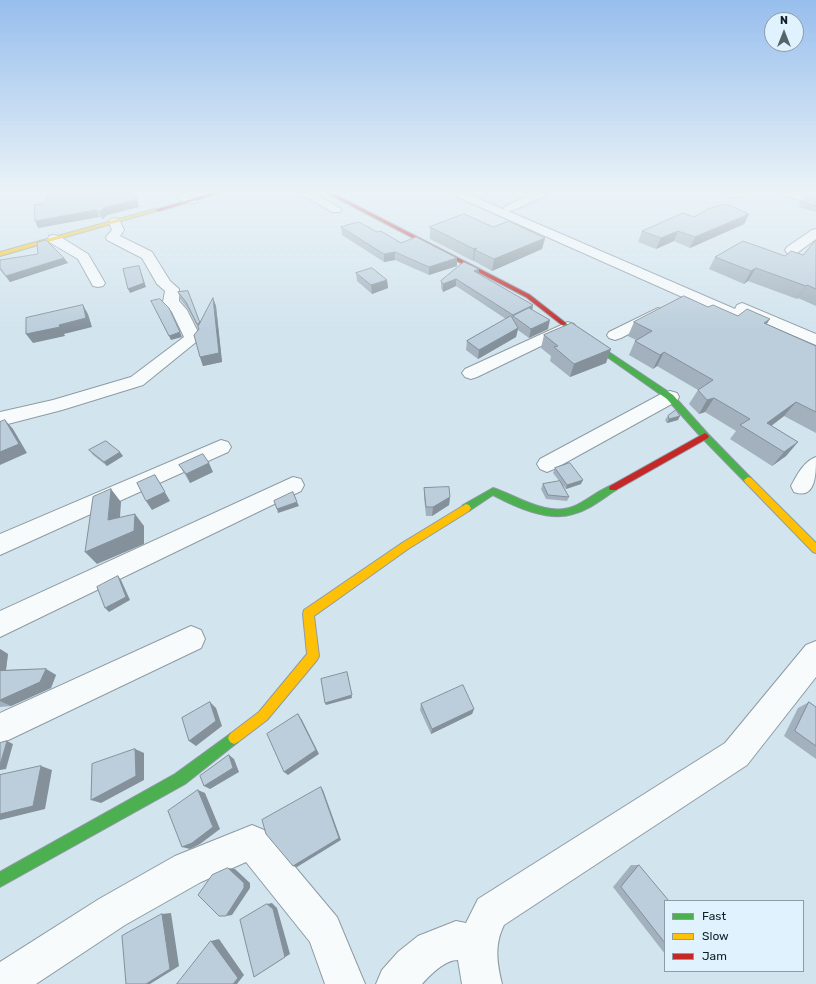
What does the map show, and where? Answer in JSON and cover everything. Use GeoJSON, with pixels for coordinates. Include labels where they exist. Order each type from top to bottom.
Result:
{"type":"FeatureCollection","features":[{"type":"Feature","properties":{"kind":"street"},"geometry":{"type":"LineString","coordinates":[[0,254],[54,239],[83,257],[98,283]]}},
{"type":"Feature","properties":{"kind":"street"},"geometry":{"type":"LineString","coordinates":[[0,419],[62,404],[137,381],[193,338],[179,310],[171,302],[172,289],[164,284],[147,255],[116,239]]}},
{"type":"Feature","properties":{"kind":"street"},"geometry":{"type":"LineString","coordinates":[[418,239],[528,296],[568,327],[670,397],[705,436],[816,549]]}},
{"type":"Feature","properties":{"kind":"street"},"geometry":{"type":"LineString","coordinates":[[572,239],[760,321],[816,340]]}},
{"type":"Feature","properties":{"kind":"street"},"geometry":{"type":"LineString","coordinates":[[792,250],[808,239]]}},
{"type":"Feature","properties":{"kind":"street"},"geometry":{"type":"LineString","coordinates":[[615,335],[678,302],[722,324],[741,331]]}},
{"type":"Feature","properties":{"kind":"street"},"geometry":{"type":"LineString","coordinates":[[760,321],[774,335],[816,350]]}},
{"type":"Feature","properties":{"kind":"street"},"geometry":{"type":"LineString","coordinates":[[471,373],[568,327]]}},
{"type":"Feature","properties":{"kind":"street"},"geometry":{"type":"LineString","coordinates":[[547,464],[670,397]]}},
{"type":"Feature","properties":{"kind":"street"},"geometry":{"type":"LineString","coordinates":[[0,880],[180,779],[263,716],[314,656],[308,614],[412,542],[493,491],[507,499],[546,511],[561,513],[571,512],[705,436]]}},
{"type":"Feature","properties":{"kind":"street"},"geometry":{"type":"LineString","coordinates":[[0,545],[221,447]]}},
{"type":"Feature","properties":{"kind":"street"},"geometry":{"type":"LineString","coordinates":[[802,486],[816,465]]}},
{"type":"Feature","properties":{"kind":"street"},"geometry":{"type":"LineString","coordinates":[[0,624],[293,485]]}},
{"type":"Feature","properties":{"kind":"street"},"geometry":{"type":"LineString","coordinates":[[0,729],[191,640]]}},
{"type":"Feature","properties":{"kind":"street"},"geometry":{"type":"LineString","coordinates":[[482,984],[478,968],[477,944],[481,929],[491,912],[736,754],[816,656]]}},
{"type":"Feature","properties":{"kind":"street"},"geometry":{"type":"LineString","coordinates":[[1,984],[112,912],[188,869],[252,842],[324,930],[345,984]]}},
{"type":"Feature","properties":{"kind":"street"},"geometry":{"type":"LineString","coordinates":[[396,984],[412,966],[432,950],[456,940],[477,944]]}},
{"type":"Feature","properties":{"kind":"building"},"geometry":{"type":"Polygon","coordinates":[[[360,239],[394,239],[401,243],[411,239],[420,239],[457,258],[429,267],[395,252],[384,254],[360,239]]]}},
{"type":"Feature","properties":{"kind":"building"},"geometry":{"type":"Polygon","coordinates":[[[454,239],[543,239],[494,259],[475,250],[477,248],[474,249],[454,239]]]}},
{"type":"Feature","properties":{"kind":"building"},"geometry":{"type":"Polygon","coordinates":[[[46,240],[64,258],[6,276],[0,268],[0,260],[38,254],[37,243],[46,240]]]}},
{"type":"Feature","properties":{"kind":"building"},"geometry":{"type":"Polygon","coordinates":[[[816,240],[816,289],[756,268],[751,271],[715,257],[743,241],[785,256],[791,251],[803,255],[816,240]]]}},
{"type":"Feature","properties":{"kind":"building"},"geometry":{"type":"Polygon","coordinates":[[[464,262],[479,269],[474,271],[533,305],[513,315],[456,279],[443,284],[441,281],[464,262]]]}},
{"type":"Feature","properties":{"kind":"building"},"geometry":{"type":"Polygon","coordinates":[[[139,266],[144,283],[128,289],[123,269],[139,266]]]}},
{"type":"Feature","properties":{"kind":"building"},"geometry":{"type":"Polygon","coordinates":[[[372,268],[387,280],[371,285],[356,273],[372,268]]]}},
{"type":"Feature","properties":{"kind":"building"},"geometry":{"type":"Polygon","coordinates":[[[188,291],[200,323],[197,324],[186,302],[178,292],[188,291]]]}},
{"type":"Feature","properties":{"kind":"building"},"geometry":{"type":"Polygon","coordinates":[[[684,296],[708,307],[713,305],[738,316],[747,309],[770,319],[764,323],[816,346],[816,412],[796,402],[767,423],[798,442],[784,452],[740,425],[750,419],[714,398],[707,400],[698,390],[713,380],[664,352],[660,355],[635,341],[652,331],[634,322],[684,296]]]}},
{"type":"Feature","properties":{"kind":"building"},"geometry":{"type":"Polygon","coordinates":[[[213,298],[219,353],[200,357],[194,335],[199,329],[198,327],[213,298]]]}},
{"type":"Feature","properties":{"kind":"building"},"geometry":{"type":"Polygon","coordinates":[[[160,299],[169,308],[180,332],[169,336],[151,301],[160,299]]]}},
{"type":"Feature","properties":{"kind":"building"},"geometry":{"type":"Polygon","coordinates":[[[83,305],[86,318],[59,325],[60,327],[26,334],[26,318],[83,305]]]}},
{"type":"Feature","properties":{"kind":"building"},"geometry":{"type":"Polygon","coordinates":[[[529,308],[550,320],[531,329],[513,316],[529,308]]]}},
{"type":"Feature","properties":{"kind":"building"},"geometry":{"type":"Polygon","coordinates":[[[511,316],[518,328],[479,350],[467,341],[511,316]]]}},
{"type":"Feature","properties":{"kind":"building"},"geometry":{"type":"Polygon","coordinates":[[[572,323],[611,349],[574,364],[554,347],[558,346],[544,335],[572,323]]]}},
{"type":"Feature","properties":{"kind":"building"},"geometry":{"type":"Polygon","coordinates":[[[676,410],[680,416],[669,419],[668,416],[676,410]]]}},
{"type":"Feature","properties":{"kind":"building"},"geometry":{"type":"Polygon","coordinates":[[[5,420],[19,444],[0,452],[0,422],[5,420]]]}},
{"type":"Feature","properties":{"kind":"building"},"geometry":{"type":"Polygon","coordinates":[[[106,441],[120,452],[104,462],[89,450],[106,441]]]}},
{"type":"Feature","properties":{"kind":"building"},"geometry":{"type":"Polygon","coordinates":[[[203,454],[209,463],[186,474],[179,465],[203,454]]]}},
{"type":"Feature","properties":{"kind":"building"},"geometry":{"type":"Polygon","coordinates":[[[570,463],[583,480],[567,485],[555,468],[570,463]]]}},
{"type":"Feature","properties":{"kind":"building"},"geometry":{"type":"Polygon","coordinates":[[[155,475],[165,492],[146,501],[137,483],[155,475]]]}},
{"type":"Feature","properties":{"kind":"building"},"geometry":{"type":"Polygon","coordinates":[[[560,481],[569,497],[548,495],[543,484],[560,481]]]}},
{"type":"Feature","properties":{"kind":"building"},"geometry":{"type":"Polygon","coordinates":[[[449,487],[450,497],[433,507],[426,507],[424,488],[449,487]]]}},
{"type":"Feature","properties":{"kind":"building"},"geometry":{"type":"Polygon","coordinates":[[[111,489],[108,520],[135,514],[134,531],[85,552],[93,497],[111,489]]]}},
{"type":"Feature","properties":{"kind":"building"},"geometry":{"type":"Polygon","coordinates":[[[293,492],[297,502],[277,509],[274,501],[293,492]]]}},
{"type":"Feature","properties":{"kind":"building"},"geometry":{"type":"Polygon","coordinates":[[[118,576],[126,597],[105,608],[97,587],[118,576]]]}},
{"type":"Feature","properties":{"kind":"building"},"geometry":{"type":"Polygon","coordinates":[[[46,669],[40,682],[0,700],[0,671],[46,669]]]}},
{"type":"Feature","properties":{"kind":"building"},"geometry":{"type":"Polygon","coordinates":[[[347,672],[352,695],[325,703],[321,679],[347,672]]]}},
{"type":"Feature","properties":{"kind":"building"},"geometry":{"type":"Polygon","coordinates":[[[463,685],[474,709],[432,729],[421,704],[463,685]]]}},
{"type":"Feature","properties":{"kind":"building"},"geometry":{"type":"Polygon","coordinates":[[[210,702],[216,721],[189,741],[182,718],[210,702]]]}},
{"type":"Feature","properties":{"kind":"building"},"geometry":{"type":"Polygon","coordinates":[[[809,702],[816,707],[816,746],[795,731],[809,702]]]}},
{"type":"Feature","properties":{"kind":"building"},"geometry":{"type":"Polygon","coordinates":[[[298,714],[316,750],[284,772],[267,734],[298,714]]]}},
{"type":"Feature","properties":{"kind":"building"},"geometry":{"type":"Polygon","coordinates":[[[7,741],[0,765],[0,743],[7,741]]]}},
{"type":"Feature","properties":{"kind":"building"},"geometry":{"type":"Polygon","coordinates":[[[135,749],[136,776],[91,800],[92,764],[135,749]]]}},
{"type":"Feature","properties":{"kind":"building"},"geometry":{"type":"Polygon","coordinates":[[[229,755],[233,768],[204,786],[200,776],[229,755]]]}},
{"type":"Feature","properties":{"kind":"building"},"geometry":{"type":"Polygon","coordinates":[[[41,766],[33,806],[0,814],[0,775],[41,766]]]}},
{"type":"Feature","properties":{"kind":"building"},"geometry":{"type":"Polygon","coordinates":[[[321,787],[339,838],[293,866],[266,834],[262,820],[321,787]]]}},
{"type":"Feature","properties":{"kind":"building"},"geometry":{"type":"Polygon","coordinates":[[[198,790],[213,827],[192,843],[182,847],[168,811],[198,790]]]}},
{"type":"Feature","properties":{"kind":"building"},"geometry":{"type":"Polygon","coordinates":[[[639,865],[668,900],[664,900],[664,942],[621,887],[639,865]]]}},
{"type":"Feature","properties":{"kind":"building"},"geometry":{"type":"Polygon","coordinates":[[[228,868],[244,883],[244,888],[226,916],[219,916],[198,895],[212,875],[228,868]]]}},
{"type":"Feature","properties":{"kind":"building"},"geometry":{"type":"Polygon","coordinates":[[[267,904],[273,909],[285,957],[254,977],[240,920],[267,904]]]}},
{"type":"Feature","properties":{"kind":"building"},"geometry":{"type":"Polygon","coordinates":[[[162,914],[170,969],[146,984],[126,984],[122,936],[162,914]]]}},
{"type":"Feature","properties":{"kind":"building"},"geometry":{"type":"Polygon","coordinates":[[[211,941],[238,978],[233,984],[177,984],[211,941]]]}},
{"type":"Feature","properties":{"kind":"traffic: fast"},"geometry":{"type":"LineString","coordinates":[[564,324],[670,397],[705,436],[748,480]]}},
{"type":"Feature","properties":{"kind":"traffic: fast"},"geometry":{"type":"LineString","coordinates":[[466,508],[493,491],[510,499],[544,511],[564,513],[582,506],[613,488]]}},
{"type":"Feature","properties":{"kind":"traffic: fast"},"geometry":{"type":"LineString","coordinates":[[0,880],[180,779],[234,738]]}},
{"type":"Feature","properties":{"kind":"traffic: slow"},"geometry":{"type":"LineString","coordinates":[[0,254],[54,239]]}},
{"type":"Feature","properties":{"kind":"traffic: slow"},"geometry":{"type":"LineString","coordinates":[[748,480],[816,549]]}},
{"type":"Feature","properties":{"kind":"traffic: slow"},"geometry":{"type":"LineString","coordinates":[[234,738],[263,716],[313,656],[308,614],[405,546],[466,508]]}},
{"type":"Feature","properties":{"kind":"traffic: jam"},"geometry":{"type":"LineString","coordinates":[[418,239],[528,296],[564,324]]}},
{"type":"Feature","properties":{"kind":"traffic: jam"},"geometry":{"type":"LineString","coordinates":[[613,488],[705,436]]}}]}
